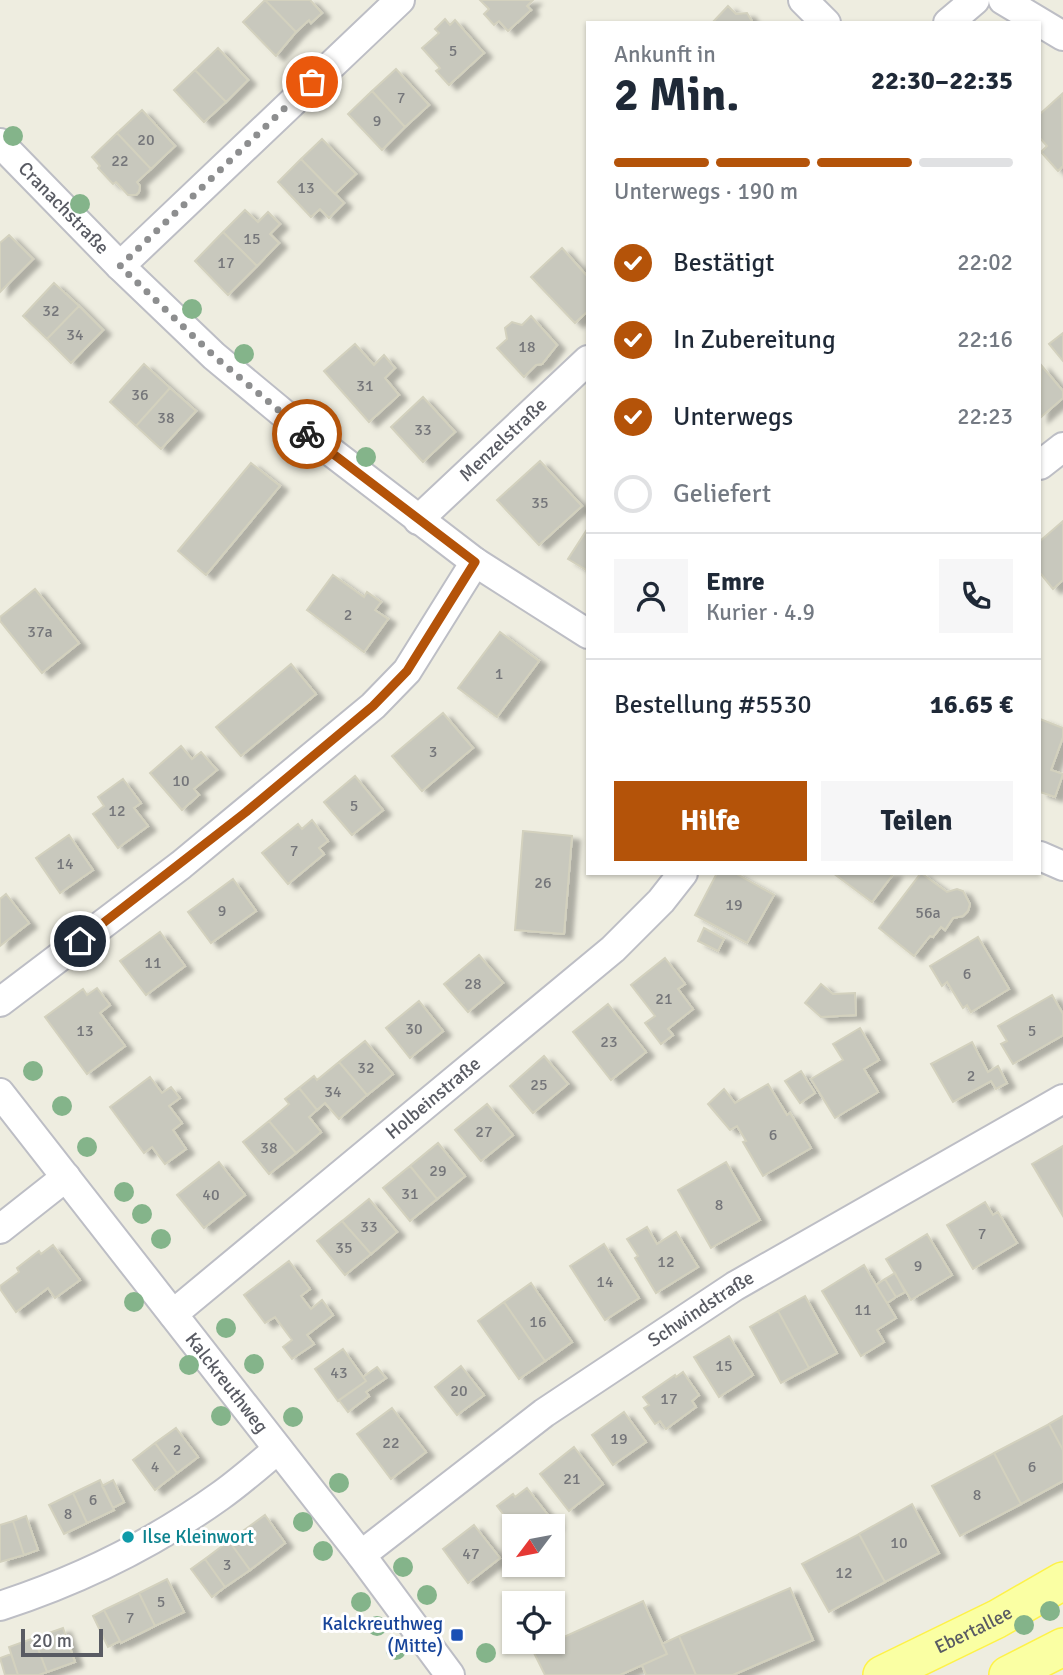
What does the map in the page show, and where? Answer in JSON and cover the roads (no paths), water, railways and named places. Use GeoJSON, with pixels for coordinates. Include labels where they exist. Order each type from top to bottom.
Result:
{"type":"FeatureCollection","features":[{"type":"Feature","properties":{"kind":"main road","name":"Ebertallee"},"geometry":{"type":"LineString","coordinates":[[882,1675],[996,1619],[1063,1581]]}},
{"type":"Feature","properties":{"kind":"main road"},"geometry":{"type":"LineString","coordinates":[[1007,1675],[1063,1647]]}},
{"type":"Feature","properties":{"kind":"street"},"geometry":{"type":"LineString","coordinates":[[120,266],[400,0]]}},
{"type":"Feature","properties":{"kind":"street"},"geometry":{"type":"LineString","coordinates":[[803,0],[824,21]]}},
{"type":"Feature","properties":{"kind":"street"},"geometry":{"type":"LineString","coordinates":[[950,21],[975,0]]}},
{"type":"Feature","properties":{"kind":"street"},"geometry":{"type":"LineString","coordinates":[[1003,0],[1038,21]]}},
{"type":"Feature","properties":{"kind":"street"},"geometry":{"type":"LineString","coordinates":[[1041,23],[1063,36]]}},
{"type":"Feature","properties":{"kind":"street","name":"Cranachstraße"},"geometry":{"type":"LineString","coordinates":[[0,143],[120,266],[214,356],[308,435],[475,562],[586,633]]}},
{"type":"Feature","properties":{"kind":"street","name":"Menzelstraße"},"geometry":{"type":"LineString","coordinates":[[418,520],[586,362]]}},
{"type":"Feature","properties":{"kind":"street"},"geometry":{"type":"LineString","coordinates":[[1041,464],[1063,447]]}},
{"type":"Feature","properties":{"kind":"street"},"geometry":{"type":"LineString","coordinates":[[0,1002],[181,865],[373,706],[407,671],[475,562]]}},
{"type":"Feature","properties":{"kind":"street"},"geometry":{"type":"LineString","coordinates":[[1041,856],[1063,866]]}},
{"type":"Feature","properties":{"kind":"street","name":"Holbeinstraße"},"geometry":{"type":"LineString","coordinates":[[173,1314],[612,949],[662,901],[682,875]]}},
{"type":"Feature","properties":{"kind":"street","name":"Kalckreuthweg"},"geometry":{"type":"LineString","coordinates":[[0,1093],[361,1555],[450,1675]]}},
{"type":"Feature","properties":{"kind":"street","name":"Schwindstraße"},"geometry":{"type":"LineString","coordinates":[[361,1555],[544,1413],[735,1286],[1063,1099]]}},
{"type":"Feature","properties":{"kind":"street"},"geometry":{"type":"LineString","coordinates":[[0,1229],[66,1177]]}},
{"type":"Feature","properties":{"kind":"street"},"geometry":{"type":"LineString","coordinates":[[0,1606],[43,1592],[90,1571],[161,1534],[220,1496],[278,1449]]}},
{"type":"Feature","properties":{"kind":"place","name":"Ilse Kleinwort"},"geometry":{"type":"Point","coordinates":[128,1537]}},
{"type":"Feature","properties":{"kind":"place","name":"Kalckreuthweg (Mitte)"},"geometry":{"type":"Point","coordinates":[457,1635]}}]}
